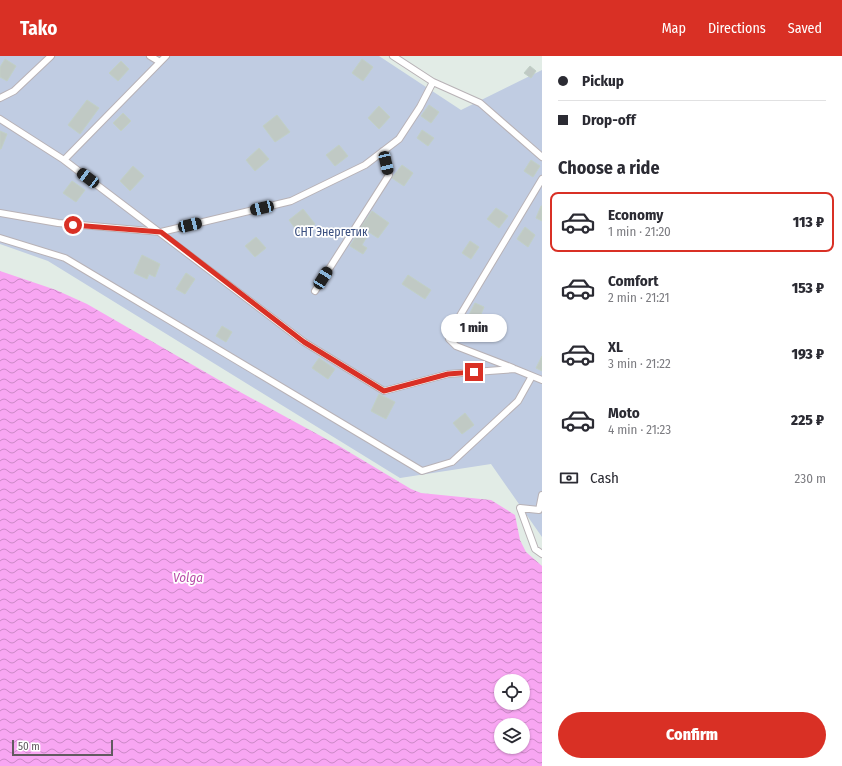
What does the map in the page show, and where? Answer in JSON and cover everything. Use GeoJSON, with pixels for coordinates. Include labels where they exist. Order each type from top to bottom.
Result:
{"type":"FeatureCollection","features":[{"type":"Feature","properties":{"kind":"lane"},"geometry":{"type":"LineString","coordinates":[[0,98],[14,91],[51,56]]}},
{"type":"Feature","properties":{"kind":"lane"},"geometry":{"type":"LineString","coordinates":[[150,56],[160,62]]}},
{"type":"Feature","properties":{"kind":"lane"},"geometry":{"type":"LineString","coordinates":[[64,160],[166,56]]}},
{"type":"Feature","properties":{"kind":"lane"},"geometry":{"type":"LineString","coordinates":[[393,56],[433,82],[480,103],[542,157]]}},
{"type":"Feature","properties":{"kind":"lane"},"geometry":{"type":"LineString","coordinates":[[0,213],[58,224],[161,232],[291,201],[365,165],[399,139],[420,107],[433,82]]}},
{"type":"Feature","properties":{"kind":"lane"},"geometry":{"type":"LineString","coordinates":[[0,119],[64,160],[161,232],[304,342],[384,391],[448,374],[515,368]]}},
{"type":"Feature","properties":{"kind":"lane"},"geometry":{"type":"LineString","coordinates":[[315,291],[389,175],[384,151]]}},
{"type":"Feature","properties":{"kind":"lane"},"geometry":{"type":"LineString","coordinates":[[542,179],[452,329],[449,339],[456,346],[515,368],[542,380]]}},
{"type":"Feature","properties":{"kind":"lane"},"geometry":{"type":"LineString","coordinates":[[0,238],[65,258],[422,471],[452,462],[518,401],[532,376]]}},
{"type":"Feature","properties":{"kind":"lane"},"geometry":{"type":"LineString","coordinates":[[542,495],[539,510],[520,508],[535,549],[542,554]]}},
{"type":"Feature","properties":{"kind":"green space","name":"СНТ Энергетик"},"geometry":{"type":"Polygon","coordinates":[[[0,56],[379,56],[461,110],[542,70],[542,537],[491,464],[400,478],[48,261],[0,244],[0,56]]]}},
{"type":"Feature","properties":{"kind":"water","name":"Volga"},"geometry":{"type":"Polygon","coordinates":[[[0,271],[56,290],[87,304],[231,387],[339,446],[411,489],[421,493],[491,500],[515,515],[520,540],[526,552],[542,566],[542,766],[0,766],[0,271]]]}},
{"type":"Feature","properties":{"kind":"building"},"geometry":{"type":"Polygon","coordinates":[[[5,59],[16,66],[7,81],[0,77],[0,67],[5,59]]]}},
{"type":"Feature","properties":{"kind":"building"},"geometry":{"type":"Polygon","coordinates":[[[362,59],[373,67],[363,81],[352,73],[362,59]]]}},
{"type":"Feature","properties":{"kind":"building"},"geometry":{"type":"Polygon","coordinates":[[[121,61],[129,69],[118,81],[109,73],[121,61]]]}},
{"type":"Feature","properties":{"kind":"building"},"geometry":{"type":"Polygon","coordinates":[[[530,66],[536,71],[531,78],[524,73],[530,66]]]}},
{"type":"Feature","properties":{"kind":"building"},"geometry":{"type":"Polygon","coordinates":[[[87,100],[99,108],[80,134],[68,125],[87,100]]]}},
{"type":"Feature","properties":{"kind":"building"},"geometry":{"type":"Polygon","coordinates":[[[429,105],[439,112],[431,123],[421,116],[429,105]]]}},
{"type":"Feature","properties":{"kind":"building"},"geometry":{"type":"Polygon","coordinates":[[[379,106],[390,117],[379,129],[368,118],[379,106]]]}},
{"type":"Feature","properties":{"kind":"building"},"geometry":{"type":"Polygon","coordinates":[[[123,113],[131,121],[121,131],[113,123],[123,113]]]}},
{"type":"Feature","properties":{"kind":"building"},"geometry":{"type":"Polygon","coordinates":[[[277,115],[290,132],[275,142],[263,126],[277,115]]]}},
{"type":"Feature","properties":{"kind":"building"},"geometry":{"type":"Polygon","coordinates":[[[422,130],[434,138],[428,146],[417,138],[422,130]]]}},
{"type":"Feature","properties":{"kind":"building"},"geometry":{"type":"Polygon","coordinates":[[[0,131],[7,134],[1,149],[0,149],[0,131]]]}},
{"type":"Feature","properties":{"kind":"building"},"geometry":{"type":"Polygon","coordinates":[[[339,145],[348,156],[335,166],[326,155],[339,145]]]}},
{"type":"Feature","properties":{"kind":"building"},"geometry":{"type":"Polygon","coordinates":[[[259,148],[269,159],[255,171],[246,160],[259,148]]]}},
{"type":"Feature","properties":{"kind":"building"},"geometry":{"type":"Polygon","coordinates":[[[531,160],[540,166],[533,177],[524,171],[531,160]]]}},
{"type":"Feature","properties":{"kind":"building"},"geometry":{"type":"Polygon","coordinates":[[[402,165],[413,173],[404,186],[392,178],[402,165]]]}},
{"type":"Feature","properties":{"kind":"building"},"geometry":{"type":"Polygon","coordinates":[[[133,166],[144,176],[130,191],[120,181],[133,166]]]}},
{"type":"Feature","properties":{"kind":"building"},"geometry":{"type":"Polygon","coordinates":[[[72,181],[85,190],[76,202],[63,193],[72,181]]]}},
{"type":"Feature","properties":{"kind":"building"},"geometry":{"type":"Polygon","coordinates":[[[542,206],[542,221],[536,218],[542,206]]]}},
{"type":"Feature","properties":{"kind":"building"},"geometry":{"type":"Polygon","coordinates":[[[496,208],[508,216],[499,228],[487,219],[496,208]]]}},
{"type":"Feature","properties":{"kind":"building"},"geometry":{"type":"Polygon","coordinates":[[[303,209],[315,224],[300,235],[289,220],[303,209]]]}},
{"type":"Feature","properties":{"kind":"building"},"geometry":{"type":"Polygon","coordinates":[[[372,211],[389,223],[378,238],[361,227],[372,211]]]}},
{"type":"Feature","properties":{"kind":"building"},"geometry":{"type":"Polygon","coordinates":[[[525,227],[535,235],[528,247],[517,239],[525,227]]]}},
{"type":"Feature","properties":{"kind":"building"},"geometry":{"type":"Polygon","coordinates":[[[358,233],[366,238],[362,245],[367,248],[363,254],[350,246],[358,233]]]}},
{"type":"Feature","properties":{"kind":"building"},"geometry":{"type":"Polygon","coordinates":[[[256,237],[266,248],[255,257],[245,246],[256,237]]]}},
{"type":"Feature","properties":{"kind":"building"},"geometry":{"type":"Polygon","coordinates":[[[470,241],[479,247],[471,259],[462,253],[470,241]]]}},
{"type":"Feature","properties":{"kind":"building"},"geometry":{"type":"Polygon","coordinates":[[[142,255],[160,264],[155,277],[149,274],[147,279],[134,273],[142,255]]]}},
{"type":"Feature","properties":{"kind":"building"},"geometry":{"type":"Polygon","coordinates":[[[186,273],[195,279],[185,294],[176,289],[186,273]]]}},
{"type":"Feature","properties":{"kind":"building"},"geometry":{"type":"Polygon","coordinates":[[[408,275],[431,290],[425,299],[402,284],[408,275]]]}},
{"type":"Feature","properties":{"kind":"building"},"geometry":{"type":"Polygon","coordinates":[[[475,303],[484,307],[479,319],[469,315],[475,303]]]}},
{"type":"Feature","properties":{"kind":"building"},"geometry":{"type":"Polygon","coordinates":[[[222,326],[232,332],[226,342],[216,336],[222,326]]]}},
{"type":"Feature","properties":{"kind":"building"},"geometry":{"type":"Polygon","coordinates":[[[542,356],[542,371],[536,368],[542,356]]]}},
{"type":"Feature","properties":{"kind":"building"},"geometry":{"type":"Polygon","coordinates":[[[319,358],[335,369],[328,379],[312,368],[319,358]]]}},
{"type":"Feature","properties":{"kind":"building"},"geometry":{"type":"Polygon","coordinates":[[[379,394],[395,402],[386,419],[371,411],[379,394]]]}},
{"type":"Feature","properties":{"kind":"building"},"geometry":{"type":"Polygon","coordinates":[[[465,413],[474,425],[462,434],[453,423],[465,413]]]}},
{"type":"Feature","properties":{"kind":"route"},"geometry":{"type":"LineString","coordinates":[[73,225],[161,232],[304,342],[384,391],[448,374],[474,372]]}}]}
